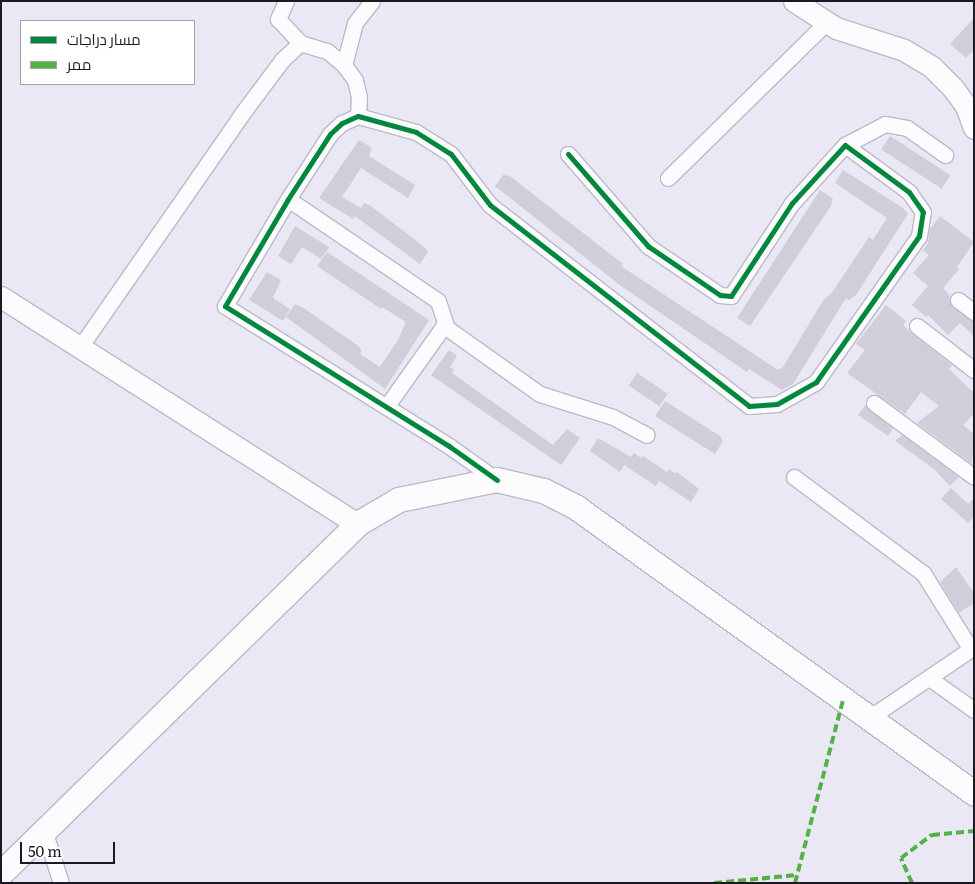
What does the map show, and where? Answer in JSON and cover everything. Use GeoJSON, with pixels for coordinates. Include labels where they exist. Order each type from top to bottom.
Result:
{"type":"FeatureCollection","features":[{"type":"Feature","properties":{"kind":"main road"},"geometry":{"type":"LineString","coordinates":[[794,1],[826,23],[904,50],[932,67],[962,100],[974,128]]}},
{"type":"Feature","properties":{"kind":"main road"},"geometry":{"type":"LineString","coordinates":[[1,297],[358,524]]}},
{"type":"Feature","properties":{"kind":"main road"},"geometry":{"type":"LineString","coordinates":[[1,874],[45,833],[358,524],[399,500],[497,480],[544,491],[577,508],[974,793]]}},
{"type":"Feature","properties":{"kind":"street"},"geometry":{"type":"LineString","coordinates":[[286,1],[278,19],[300,43],[327,51],[344,65],[355,80],[359,97],[358,116]]}},
{"type":"Feature","properties":{"kind":"street"},"geometry":{"type":"LineString","coordinates":[[344,65],[355,23],[372,1]]}},
{"type":"Feature","properties":{"kind":"street"},"geometry":{"type":"LineString","coordinates":[[668,178],[826,23]]}},
{"type":"Feature","properties":{"kind":"street"},"geometry":{"type":"LineString","coordinates":[[80,347],[247,107],[282,60],[300,43]]}},
{"type":"Feature","properties":{"kind":"street"},"geometry":{"type":"LineString","coordinates":[[497,480],[386,407],[225,306],[288,198],[330,134],[342,123],[358,116],[416,132],[451,154],[490,205],[749,406],[777,404],[816,382],[919,236],[923,212],[910,192],[845,145]]}},
{"type":"Feature","properties":{"kind":"street"},"geometry":{"type":"LineString","coordinates":[[568,154],[648,246],[720,295],[731,296],[792,203],[845,145],[885,124],[908,128],[945,155]]}},
{"type":"Feature","properties":{"kind":"street"},"geometry":{"type":"LineString","coordinates":[[288,198],[438,301],[445,324],[462,340],[540,394],[613,417],[647,435]]}},
{"type":"Feature","properties":{"kind":"street"},"geometry":{"type":"LineString","coordinates":[[958,300],[974,312]]}},
{"type":"Feature","properties":{"kind":"street"},"geometry":{"type":"LineString","coordinates":[[386,407],[445,324]]}},
{"type":"Feature","properties":{"kind":"street"},"geometry":{"type":"LineString","coordinates":[[917,326],[974,370]]}},
{"type":"Feature","properties":{"kind":"street"},"geometry":{"type":"LineString","coordinates":[[874,403],[974,477]]}},
{"type":"Feature","properties":{"kind":"street"},"geometry":{"type":"LineString","coordinates":[[794,478],[923,573],[972,647],[869,718]]}},
{"type":"Feature","properties":{"kind":"street"},"geometry":{"type":"LineString","coordinates":[[929,678],[974,710]]}},
{"type":"Feature","properties":{"kind":"street"},"geometry":{"type":"LineString","coordinates":[[45,833],[61,883]]}},
{"type":"Feature","properties":{"kind":"building"},"geometry":{"type":"Polygon","coordinates":[[[974,18],[974,50],[966,58],[950,44],[974,18]]]}},
{"type":"Feature","properties":{"kind":"building"},"geometry":{"type":"Polygon","coordinates":[[[890,136],[950,175],[942,189],[881,149],[890,136]]]}},
{"type":"Feature","properties":{"kind":"building"},"geometry":{"type":"Polygon","coordinates":[[[359,140],[372,148],[369,156],[415,185],[408,198],[361,168],[342,197],[361,208],[364,203],[371,206],[423,246],[428,252],[420,264],[355,216],[353,219],[319,198],[359,140]]]}},
{"type":"Feature","properties":{"kind":"building"},"geometry":{"type":"Polygon","coordinates":[[[843,170],[903,208],[908,214],[856,295],[849,300],[846,298],[793,384],[782,390],[749,369],[747,372],[621,286],[495,186],[504,174],[511,177],[623,264],[621,266],[778,370],[783,367],[824,299],[831,294],[869,237],[873,240],[887,218],[835,183],[843,170]]]}},
{"type":"Feature","properties":{"kind":"building"},"geometry":{"type":"Polygon","coordinates":[[[820,190],[833,199],[831,206],[750,326],[737,318],[820,190]]]}},
{"type":"Feature","properties":{"kind":"building"},"geometry":{"type":"Polygon","coordinates":[[[940,216],[974,242],[957,267],[959,269],[943,288],[950,296],[952,307],[974,321],[974,336],[960,323],[948,335],[928,315],[926,317],[912,305],[928,286],[913,273],[929,255],[923,250],[928,243],[930,229],[940,216]]]}},
{"type":"Feature","properties":{"kind":"building"},"geometry":{"type":"Polygon","coordinates":[[[295,226],[329,247],[321,259],[302,247],[291,264],[278,256],[295,226]]]}},
{"type":"Feature","properties":{"kind":"building"},"geometry":{"type":"Polygon","coordinates":[[[327,252],[429,320],[385,389],[286,317],[295,304],[302,307],[357,345],[362,351],[360,354],[380,367],[398,340],[406,322],[382,307],[381,309],[317,266],[327,252]]]}},
{"type":"Feature","properties":{"kind":"building"},"geometry":{"type":"Polygon","coordinates":[[[267,272],[281,280],[273,298],[290,309],[283,321],[249,300],[267,272]]]}},
{"type":"Feature","properties":{"kind":"building"},"geometry":{"type":"Polygon","coordinates":[[[886,305],[906,321],[903,325],[911,333],[952,365],[949,369],[974,393],[974,414],[963,425],[974,434],[972,464],[917,423],[939,406],[921,392],[905,414],[847,373],[865,350],[856,344],[886,305]]]}},
{"type":"Feature","properties":{"kind":"building"},"geometry":{"type":"Polygon","coordinates":[[[449,350],[457,356],[450,367],[454,370],[452,373],[553,445],[567,429],[580,438],[561,465],[431,375],[449,350]]]}},
{"type":"Feature","properties":{"kind":"building"},"geometry":{"type":"Polygon","coordinates":[[[637,373],[668,394],[659,406],[629,385],[637,373]]]}},
{"type":"Feature","properties":{"kind":"building"},"geometry":{"type":"Polygon","coordinates":[[[665,401],[720,436],[723,441],[715,454],[655,416],[665,401]]]}},
{"type":"Feature","properties":{"kind":"building"},"geometry":{"type":"Polygon","coordinates":[[[865,405],[893,429],[888,436],[858,415],[865,405]]]}},
{"type":"Feature","properties":{"kind":"building"},"geometry":{"type":"Polygon","coordinates":[[[902,435],[959,477],[950,486],[934,469],[895,441],[902,435]]]}},
{"type":"Feature","properties":{"kind":"building"},"geometry":{"type":"Polygon","coordinates":[[[598,438],[631,457],[634,453],[641,458],[643,456],[667,472],[669,469],[676,474],[677,472],[699,489],[691,502],[659,481],[656,486],[624,465],[620,472],[590,451],[598,438]]]}},
{"type":"Feature","properties":{"kind":"building"},"geometry":{"type":"Polygon","coordinates":[[[951,488],[968,504],[974,498],[974,517],[968,523],[941,499],[951,488]]]}},
{"type":"Feature","properties":{"kind":"building"},"geometry":{"type":"Polygon","coordinates":[[[956,567],[974,593],[974,603],[959,613],[940,582],[956,567]]]}},
{"type":"Feature","properties":{"kind":"marked path"},"geometry":{"type":"LineString","coordinates":[[795,883],[843,700]]}},
{"type":"Feature","properties":{"kind":"marked path"},"geometry":{"type":"LineString","coordinates":[[912,883],[901,858],[932,835],[974,831]]}},
{"type":"Feature","properties":{"kind":"marked path"},"geometry":{"type":"LineString","coordinates":[[714,883],[797,875]]}},
{"type":"Feature","properties":{"kind":"cycle path"},"geometry":{"type":"LineString","coordinates":[[497,480],[449,446],[225,306],[288,199],[330,134],[342,123],[358,116],[416,132],[451,154],[490,205],[749,406],[777,404],[816,382],[919,236],[923,212],[909,192],[845,145],[792,203],[731,296],[720,295],[648,246],[568,154]]}}]}
